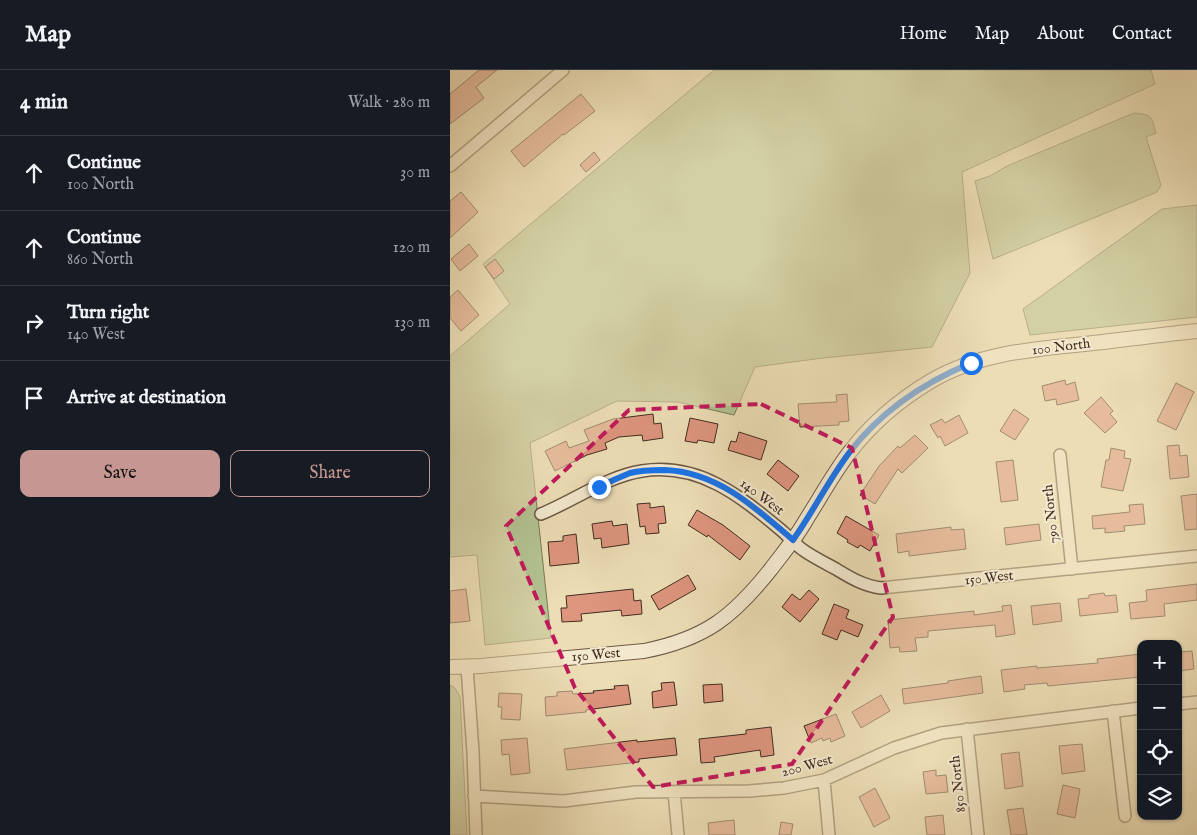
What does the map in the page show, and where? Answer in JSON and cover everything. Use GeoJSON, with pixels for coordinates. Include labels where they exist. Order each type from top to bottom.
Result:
{"type":"FeatureCollection","features":[{"type":"Feature","properties":{"kind":"street"},"geometry":{"type":"LineString","coordinates":[[450,166],[556,72]]}},
{"type":"Feature","properties":{"kind":"street","name":"100 North"},"geometry":{"type":"LineString","coordinates":[[793,540],[849,454],[871,427],[893,408],[930,382],[971,363],[995,356],[1038,349],[1197,331]]}},
{"type":"Feature","properties":{"kind":"street","name":"790 North"},"geometry":{"type":"LineString","coordinates":[[1060,455],[1072,569]]}},
{"type":"Feature","properties":{"kind":"street","name":"140 West"},"geometry":{"type":"LineString","coordinates":[[541,514],[631,473],[644,470],[674,470],[701,476],[721,485],[793,540]]}},
{"type":"Feature","properties":{"kind":"street","name":"150 West"},"geometry":{"type":"LineString","coordinates":[[450,667],[644,651],[687,639],[721,621],[734,611],[754,591],[793,540],[803,550],[856,581],[868,586],[881,588],[1197,556]]}},
{"type":"Feature","properties":{"kind":"street"},"geometry":{"type":"LineString","coordinates":[[467,667],[476,835]]}},
{"type":"Feature","properties":{"kind":"street"},"geometry":{"type":"LineString","coordinates":[[1182,704],[1197,702]]}},
{"type":"Feature","properties":{"kind":"street","name":"200 West"},"geometry":{"type":"LineString","coordinates":[[474,796],[564,802],[636,792],[771,790],[824,780],[912,740],[941,733],[1137,708]]}},
{"type":"Feature","properties":{"kind":"street"},"geometry":{"type":"LineString","coordinates":[[1113,711],[1125,816]]}},
{"type":"Feature","properties":{"kind":"street","name":"850 North"},"geometry":{"type":"LineString","coordinates":[[967,729],[978,835]]}},
{"type":"Feature","properties":{"kind":"street"},"geometry":{"type":"LineString","coordinates":[[824,780],[829,835]]}},
{"type":"Feature","properties":{"kind":"street"},"geometry":{"type":"LineString","coordinates":[[674,792],[678,835]]}},
{"type":"Feature","properties":{"kind":"highlighted area"},"geometry":{"type":"Polygon","coordinates":[[[761,404],[852,448],[893,617],[792,764],[653,787],[575,688],[506,526],[629,410],[761,404]]]}},
{"type":"Feature","properties":{"kind":"green space"},"geometry":{"type":"Polygon","coordinates":[[[714,70],[1151,70],[1155,84],[962,172],[970,273],[932,347],[755,367],[734,415],[678,402],[617,401],[530,443],[551,638],[485,645],[477,555],[450,557],[450,356],[510,304],[483,264],[714,70]]]}},
{"type":"Feature","properties":{"kind":"green space"},"geometry":{"type":"Polygon","coordinates":[[[1134,113],[1150,117],[1156,133],[1146,137],[1161,185],[1157,192],[993,259],[975,181],[1134,113]]]}},
{"type":"Feature","properties":{"kind":"green space"},"geometry":{"type":"Polygon","coordinates":[[[1197,205],[1197,317],[1030,335],[1023,309],[1162,209],[1197,205]]]}},
{"type":"Feature","properties":{"kind":"green space"},"geometry":{"type":"Polygon","coordinates":[[[450,685],[455,688],[460,697],[467,835],[450,835],[450,685]]]}},
{"type":"Feature","properties":{"kind":"building"},"geometry":{"type":"Polygon","coordinates":[[[479,70],[497,70],[476,87],[484,98],[450,124],[450,94],[479,70]]]}},
{"type":"Feature","properties":{"kind":"building"},"geometry":{"type":"Polygon","coordinates":[[[581,94],[595,111],[563,134],[524,167],[511,151],[581,94]]]}},
{"type":"Feature","properties":{"kind":"building"},"geometry":{"type":"Polygon","coordinates":[[[594,152],[600,160],[586,172],[580,165],[594,152]]]}},
{"type":"Feature","properties":{"kind":"building"},"geometry":{"type":"Polygon","coordinates":[[[461,192],[478,212],[450,238],[450,201],[461,192]]]}},
{"type":"Feature","properties":{"kind":"building"},"geometry":{"type":"Polygon","coordinates":[[[469,244],[478,256],[460,271],[451,259],[469,244]]]}},
{"type":"Feature","properties":{"kind":"building"},"geometry":{"type":"Polygon","coordinates":[[[495,259],[504,271],[494,279],[485,267],[495,259]]]}},
{"type":"Feature","properties":{"kind":"building"},"geometry":{"type":"Polygon","coordinates":[[[458,290],[479,315],[461,331],[450,318],[450,297],[458,290]]]}},
{"type":"Feature","properties":{"kind":"building"},"geometry":{"type":"Polygon","coordinates":[[[1065,380],[1066,385],[1075,382],[1079,400],[1057,405],[1056,399],[1045,401],[1042,386],[1065,380]]]}},
{"type":"Feature","properties":{"kind":"building"},"geometry":{"type":"Polygon","coordinates":[[[1176,383],[1194,392],[1176,430],[1157,421],[1176,383]]]}},
{"type":"Feature","properties":{"kind":"building"},"geometry":{"type":"Polygon","coordinates":[[[847,394],[849,421],[839,422],[839,425],[800,427],[798,404],[837,402],[836,395],[847,394]]]}},
{"type":"Feature","properties":{"kind":"building"},"geometry":{"type":"Polygon","coordinates":[[[1101,397],[1113,411],[1110,414],[1117,422],[1105,433],[1084,413],[1101,397]]]}},
{"type":"Feature","properties":{"kind":"building"},"geometry":{"type":"Polygon","coordinates":[[[1014,409],[1029,419],[1015,440],[1000,431],[1014,409]]]}},
{"type":"Feature","properties":{"kind":"building"},"geometry":{"type":"Polygon","coordinates":[[[653,414],[654,424],[661,423],[663,438],[643,441],[642,435],[619,437],[605,443],[607,449],[587,455],[555,471],[545,451],[566,441],[569,448],[589,441],[584,430],[613,419],[653,414]]]}},
{"type":"Feature","properties":{"kind":"building"},"geometry":{"type":"Polygon","coordinates":[[[959,415],[968,433],[945,446],[940,436],[938,438],[930,425],[942,419],[945,423],[959,415]]]}},
{"type":"Feature","properties":{"kind":"building"},"geometry":{"type":"Polygon","coordinates":[[[690,418],[718,424],[714,443],[698,440],[697,443],[685,441],[690,418]]]}},
{"type":"Feature","properties":{"kind":"building"},"geometry":{"type":"Polygon","coordinates":[[[739,432],[767,441],[761,460],[728,450],[731,441],[736,442],[739,432]]]}},
{"type":"Feature","properties":{"kind":"building"},"geometry":{"type":"Polygon","coordinates":[[[915,435],[928,448],[902,473],[898,469],[875,504],[860,495],[879,466],[898,446],[900,448],[915,435]]]}},
{"type":"Feature","properties":{"kind":"building"},"geometry":{"type":"Polygon","coordinates":[[[1179,445],[1180,456],[1187,455],[1189,477],[1170,479],[1167,446],[1179,445]]]}},
{"type":"Feature","properties":{"kind":"building"},"geometry":{"type":"Polygon","coordinates":[[[1111,448],[1125,451],[1124,458],[1131,459],[1123,491],[1101,487],[1106,460],[1109,460],[1111,448]]]}},
{"type":"Feature","properties":{"kind":"building"},"geometry":{"type":"Polygon","coordinates":[[[778,460],[799,476],[788,491],[767,474],[778,460]]]}},
{"type":"Feature","properties":{"kind":"building"},"geometry":{"type":"Polygon","coordinates":[[[1013,460],[1018,500],[1001,502],[996,462],[1013,460]]]}},
{"type":"Feature","properties":{"kind":"building"},"geometry":{"type":"Polygon","coordinates":[[[1197,494],[1197,529],[1185,530],[1181,496],[1197,494]]]}},
{"type":"Feature","properties":{"kind":"building"},"geometry":{"type":"Polygon","coordinates":[[[650,503],[650,508],[664,506],[666,523],[658,524],[659,533],[646,534],[645,526],[640,527],[637,504],[650,503]]]}},
{"type":"Feature","properties":{"kind":"building"},"geometry":{"type":"Polygon","coordinates":[[[1143,504],[1145,524],[1124,526],[1125,531],[1105,533],[1105,528],[1093,529],[1092,516],[1130,512],[1129,505],[1143,504]]]}},
{"type":"Feature","properties":{"kind":"building"},"geometry":{"type":"Polygon","coordinates":[[[697,510],[723,525],[750,546],[740,560],[708,535],[707,537],[688,525],[697,510]]]}},
{"type":"Feature","properties":{"kind":"building"},"geometry":{"type":"Polygon","coordinates":[[[846,516],[879,535],[870,551],[860,545],[858,548],[847,542],[848,540],[837,533],[846,516]]]}},
{"type":"Feature","properties":{"kind":"building"},"geometry":{"type":"Polygon","coordinates":[[[612,521],[613,526],[627,524],[629,544],[602,548],[601,538],[594,539],[592,524],[612,521]]]}},
{"type":"Feature","properties":{"kind":"building"},"geometry":{"type":"Polygon","coordinates":[[[1039,524],[1041,540],[1006,545],[1004,528],[1039,524]]]}},
{"type":"Feature","properties":{"kind":"building"},"geometry":{"type":"Polygon","coordinates":[[[951,527],[951,530],[964,529],[966,549],[909,556],[909,551],[898,553],[896,534],[951,527]]]}},
{"type":"Feature","properties":{"kind":"building"},"geometry":{"type":"Polygon","coordinates":[[[576,534],[579,563],[550,566],[548,542],[563,541],[563,536],[576,534]]]}},
{"type":"Feature","properties":{"kind":"building"},"geometry":{"type":"Polygon","coordinates":[[[688,575],[696,589],[659,610],[651,596],[688,575]]]}},
{"type":"Feature","properties":{"kind":"building"},"geometry":{"type":"Polygon","coordinates":[[[1197,584],[1197,600],[1164,604],[1165,616],[1131,619],[1129,603],[1147,601],[1146,590],[1197,584]]]}},
{"type":"Feature","properties":{"kind":"building"},"geometry":{"type":"Polygon","coordinates":[[[466,589],[470,621],[450,623],[450,591],[466,589]]]}},
{"type":"Feature","properties":{"kind":"building"},"geometry":{"type":"Polygon","coordinates":[[[633,589],[634,601],[641,600],[642,614],[622,616],[621,610],[581,614],[582,621],[562,622],[561,608],[567,608],[566,596],[633,589]]]}},
{"type":"Feature","properties":{"kind":"building"},"geometry":{"type":"Polygon","coordinates":[[[809,590],[819,599],[800,622],[782,607],[792,594],[800,600],[809,590]]]}},
{"type":"Feature","properties":{"kind":"building"},"geometry":{"type":"Polygon","coordinates":[[[1104,593],[1105,596],[1116,595],[1118,612],[1080,616],[1078,599],[1104,593]]]}},
{"type":"Feature","properties":{"kind":"building"},"geometry":{"type":"Polygon","coordinates":[[[1060,603],[1062,621],[1033,625],[1031,606],[1060,603]]]}},
{"type":"Feature","properties":{"kind":"building"},"geometry":{"type":"Polygon","coordinates":[[[834,604],[849,610],[846,618],[863,625],[858,637],[841,630],[837,640],[822,634],[834,604]]]}},
{"type":"Feature","properties":{"kind":"building"},"geometry":{"type":"Polygon","coordinates":[[[1011,605],[1015,634],[996,637],[995,625],[928,631],[928,637],[915,638],[917,651],[900,652],[899,647],[890,648],[888,620],[974,611],[974,615],[1003,611],[1002,606],[1011,605]]]}},
{"type":"Feature","properties":{"kind":"building"},"geometry":{"type":"Polygon","coordinates":[[[1192,651],[1194,669],[1182,670],[1182,652],[1192,651]]]}},
{"type":"Feature","properties":{"kind":"building"},"geometry":{"type":"Polygon","coordinates":[[[1137,654],[1137,677],[1048,686],[1047,683],[1024,685],[1025,689],[1004,692],[1001,670],[1098,663],[1097,659],[1137,654]]]}},
{"type":"Feature","properties":{"kind":"building"},"geometry":{"type":"Polygon","coordinates":[[[981,676],[983,693],[904,704],[902,689],[948,683],[948,681],[981,676]]]}},
{"type":"Feature","properties":{"kind":"building"},"geometry":{"type":"Polygon","coordinates":[[[674,682],[677,705],[653,708],[652,692],[662,690],[661,683],[674,682]]]}},
{"type":"Feature","properties":{"kind":"building"},"geometry":{"type":"Polygon","coordinates":[[[722,684],[723,701],[704,703],[703,685],[722,684]]]}},
{"type":"Feature","properties":{"kind":"building"},"geometry":{"type":"Polygon","coordinates":[[[628,685],[631,704],[586,710],[586,712],[546,716],[545,697],[557,696],[557,692],[572,691],[573,694],[594,693],[593,691],[615,689],[614,686],[628,685]]]}},
{"type":"Feature","properties":{"kind":"building"},"geometry":{"type":"Polygon","coordinates":[[[499,693],[522,694],[520,720],[501,719],[502,707],[498,707],[499,693]]]}},
{"type":"Feature","properties":{"kind":"building"},"geometry":{"type":"Polygon","coordinates":[[[881,695],[890,711],[861,728],[852,712],[881,695]]]}},
{"type":"Feature","properties":{"kind":"building"},"geometry":{"type":"Polygon","coordinates":[[[836,714],[845,736],[831,742],[830,738],[823,741],[822,738],[811,743],[804,726],[836,714]]]}},
{"type":"Feature","properties":{"kind":"building"},"geometry":{"type":"Polygon","coordinates":[[[771,727],[774,755],[761,757],[760,750],[714,757],[715,762],[701,763],[699,739],[746,734],[746,730],[771,727]]]}},
{"type":"Feature","properties":{"kind":"building"},"geometry":{"type":"Polygon","coordinates":[[[527,738],[530,773],[511,775],[509,754],[502,755],[501,740],[527,738]]]}},
{"type":"Feature","properties":{"kind":"building"},"geometry":{"type":"Polygon","coordinates":[[[675,738],[677,755],[639,759],[639,762],[567,770],[564,749],[637,740],[637,742],[675,738]]]}},
{"type":"Feature","properties":{"kind":"building"},"geometry":{"type":"Polygon","coordinates":[[[1082,744],[1085,771],[1062,774],[1059,746],[1082,744]]]}},
{"type":"Feature","properties":{"kind":"building"},"geometry":{"type":"Polygon","coordinates":[[[1019,752],[1023,786],[1005,789],[1001,754],[1019,752]]]}},
{"type":"Feature","properties":{"kind":"building"},"geometry":{"type":"Polygon","coordinates":[[[936,770],[936,776],[946,775],[948,792],[926,794],[923,772],[936,770]]]}},
{"type":"Feature","properties":{"kind":"building"},"geometry":{"type":"Polygon","coordinates":[[[1063,785],[1080,789],[1075,818],[1057,814],[1063,785]]]}},
{"type":"Feature","properties":{"kind":"building"},"geometry":{"type":"Polygon","coordinates":[[[875,788],[890,818],[874,827],[859,797],[875,788]]]}},
{"type":"Feature","properties":{"kind":"building"},"geometry":{"type":"Polygon","coordinates":[[[1023,808],[1027,835],[1011,835],[1007,810],[1023,808]]]}},
{"type":"Feature","properties":{"kind":"building"},"geometry":{"type":"Polygon","coordinates":[[[943,815],[945,835],[927,835],[925,817],[943,815]]]}},
{"type":"Feature","properties":{"kind":"building"},"geometry":{"type":"Polygon","coordinates":[[[734,820],[735,835],[709,835],[708,823],[734,820]]]}},
{"type":"Feature","properties":{"kind":"building"},"geometry":{"type":"Polygon","coordinates":[[[781,822],[793,824],[791,835],[779,835],[781,822]]]}},
{"type":"Feature","properties":{"kind":"route"},"geometry":{"type":"LineString","coordinates":[[599,487],[631,473],[644,470],[674,470],[701,476],[715,481],[740,498],[793,540],[835,474],[871,427],[893,408],[930,382],[971,363]]}}]}
